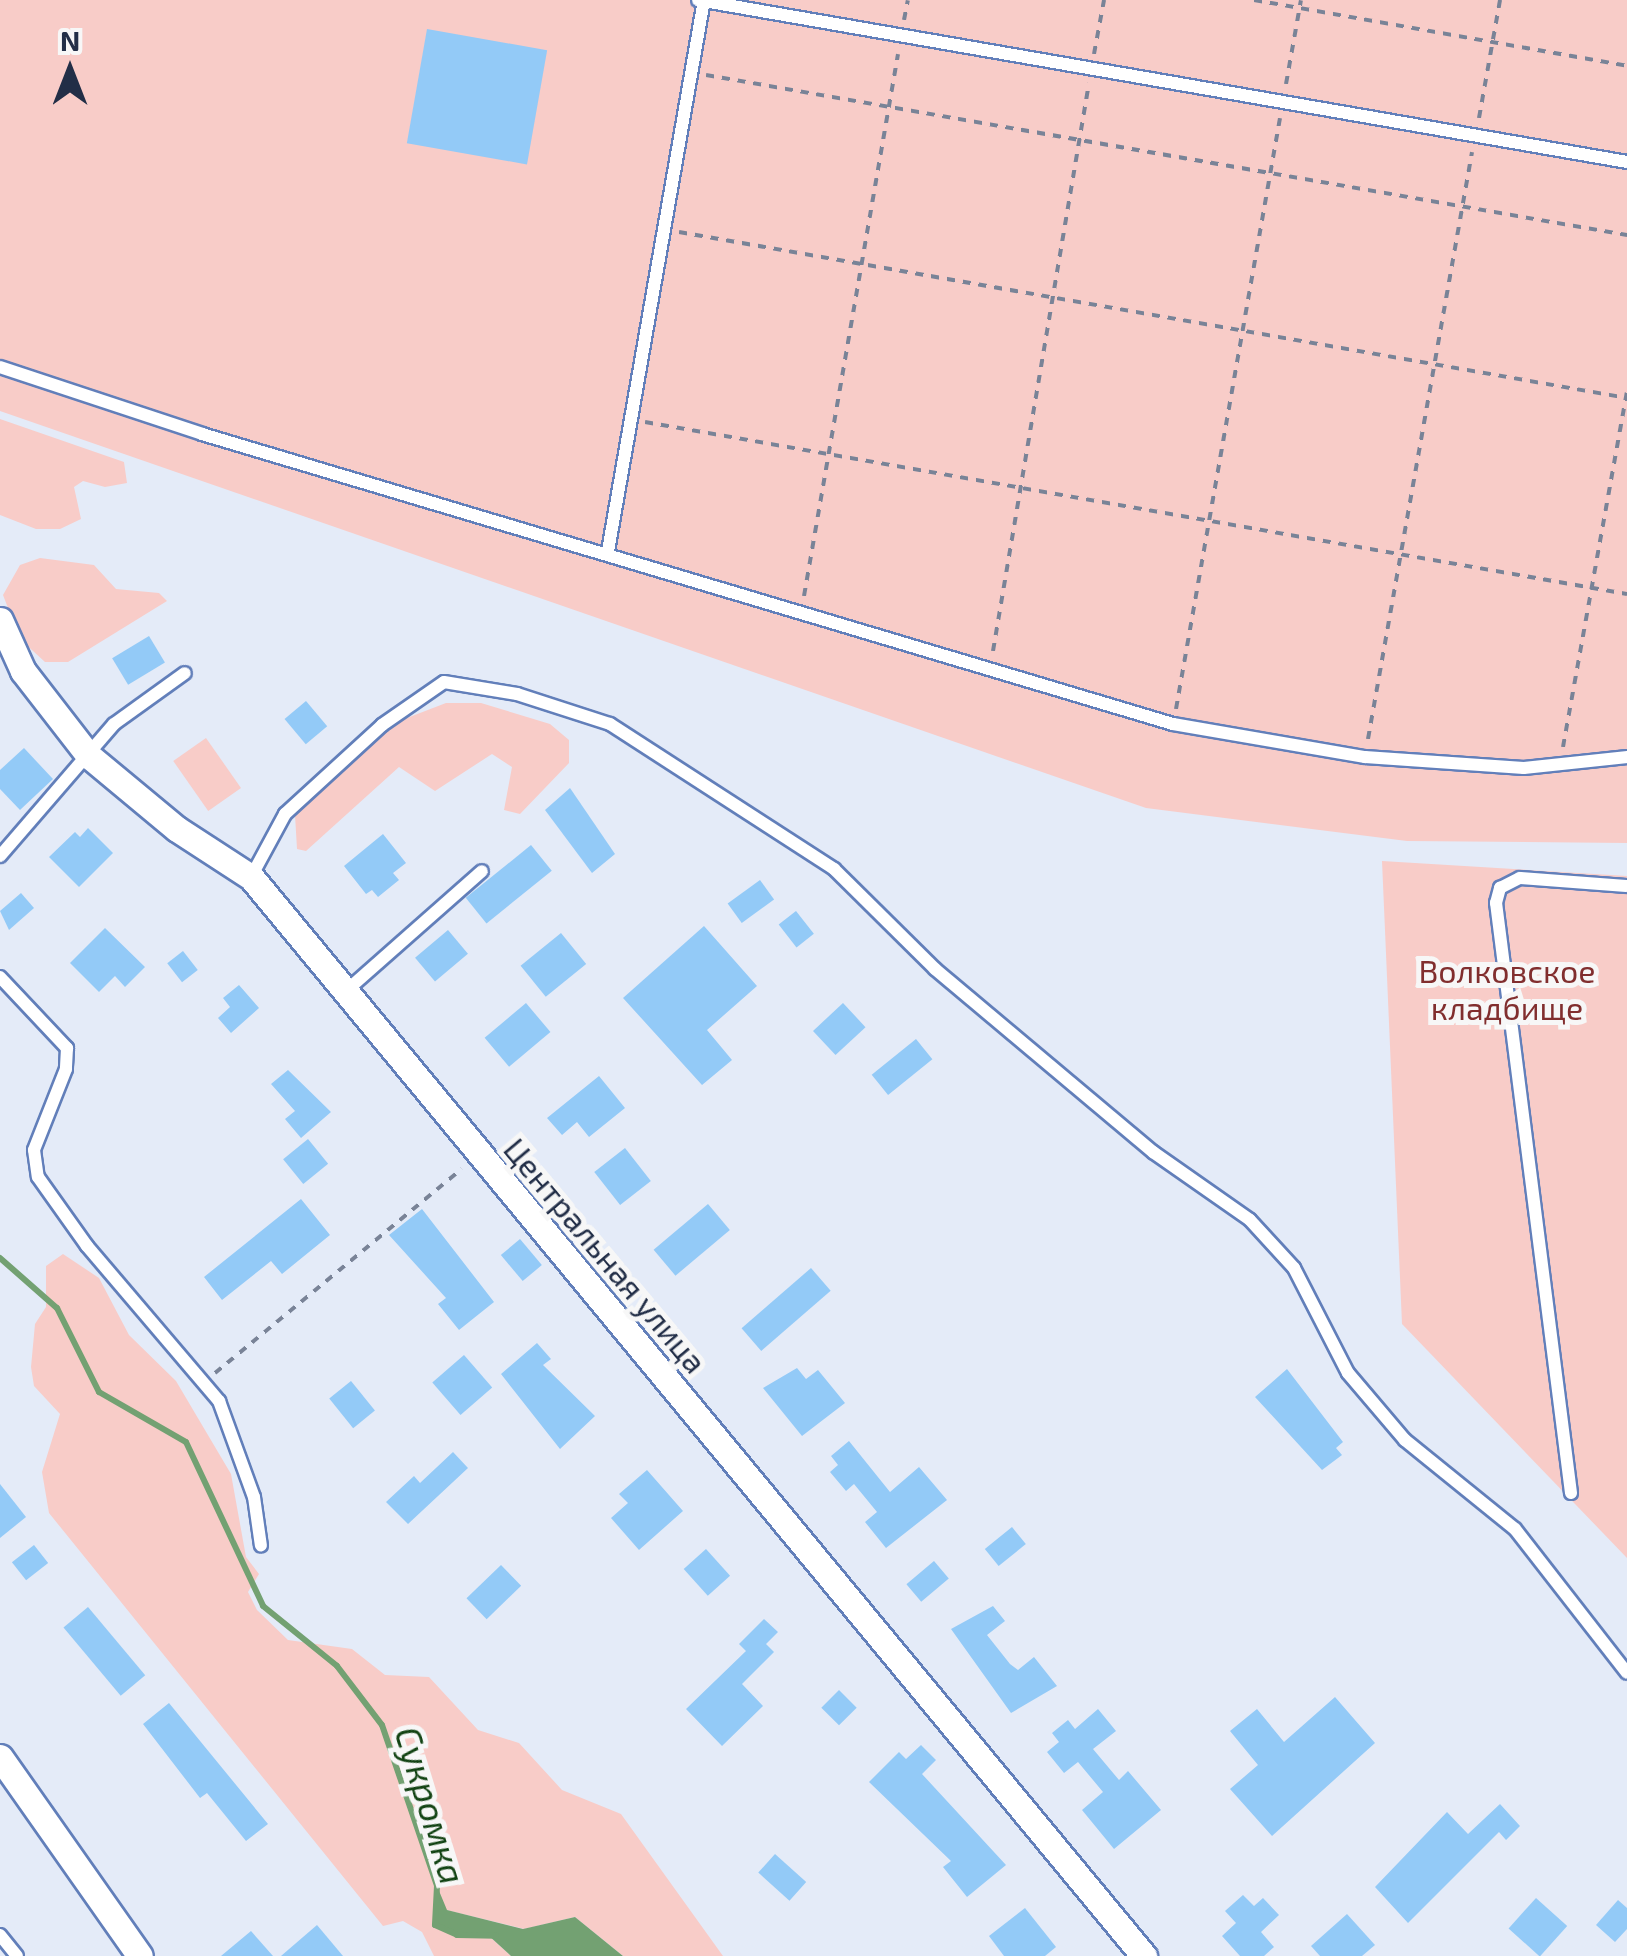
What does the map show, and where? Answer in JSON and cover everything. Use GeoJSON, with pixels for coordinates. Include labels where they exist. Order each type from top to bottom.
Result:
{"type":"FeatureCollection","features":[{"type":"Feature","properties":{"kind":"street","name":"Центральная улица"},"geometry":{"type":"LineString","coordinates":[[0,620],[23,671],[89,756],[177,829],[251,877],[1144,1956]]}},
{"type":"Feature","properties":{"kind":"street"},"geometry":{"type":"LineString","coordinates":[[0,1757],[121,1920],[140,1956]]}},
{"type":"Feature","properties":{"kind":"lane"},"geometry":{"type":"LineString","coordinates":[[608,551],[702,0],[1627,162]]}},
{"type":"Feature","properties":{"kind":"lane"},"geometry":{"type":"LineString","coordinates":[[0,367],[202,434],[608,551],[1173,724],[1365,758],[1524,768],[1627,756]]}},
{"type":"Feature","properties":{"kind":"lane"},"geometry":{"type":"LineString","coordinates":[[0,856],[114,724],[185,673]]}},
{"type":"Feature","properties":{"kind":"lane"},"geometry":{"type":"LineString","coordinates":[[251,877],[285,814],[382,725],[444,682],[517,694],[610,724],[834,869],[935,969],[1153,1152],[1250,1220],[1294,1268],[1348,1373],[1405,1440],[1515,1529],[1627,1674]]}},
{"type":"Feature","properties":{"kind":"lane"},"geometry":{"type":"LineString","coordinates":[[346,990],[482,870]]}},
{"type":"Feature","properties":{"kind":"lane"},"geometry":{"type":"LineString","coordinates":[[1571,1493],[1496,902],[1500,888],[1520,878],[1627,886]]}},
{"type":"Feature","properties":{"kind":"lane"},"geometry":{"type":"LineString","coordinates":[[0,977],[67,1048],[66,1069],[34,1150],[38,1177],[87,1246],[203,1382],[232,1427],[261,1546]]}},
{"type":"Feature","properties":{"kind":"lane"},"geometry":{"type":"LineString","coordinates":[[0,1936],[17,1956]]}},
{"type":"Feature","properties":{"kind":"path"},"geometry":{"type":"LineString","coordinates":[[990,671],[1104,0]]}},
{"type":"Feature","properties":{"kind":"path"},"geometry":{"type":"LineString","coordinates":[[1254,0],[1627,66]]}},
{"type":"Feature","properties":{"kind":"path"},"geometry":{"type":"LineString","coordinates":[[1173,724],[1301,0]]}},
{"type":"Feature","properties":{"kind":"path"},"geometry":{"type":"LineString","coordinates":[[1365,758],[1500,0]]}},
{"type":"Feature","properties":{"kind":"path"},"geometry":{"type":"LineString","coordinates":[[802,610],[901,37]]}},
{"type":"Feature","properties":{"kind":"path"},"geometry":{"type":"LineString","coordinates":[[692,72],[1627,236]]}},
{"type":"Feature","properties":{"kind":"path"},"geometry":{"type":"LineString","coordinates":[[664,229],[1627,396],[1560,764]]}},
{"type":"Feature","properties":{"kind":"path"},"geometry":{"type":"LineString","coordinates":[[631,419],[1627,594]]}},
{"type":"Feature","properties":{"kind":"path"},"geometry":{"type":"LineString","coordinates":[[203,1382],[480,1153]]}},
{"type":"Feature","properties":{"kind":"green space"},"geometry":{"type":"Polygon","coordinates":[[[0,0],[1627,0],[1627,843],[1407,841],[1146,808],[0,411],[0,0]]]}},
{"type":"Feature","properties":{"kind":"green space"},"geometry":{"type":"Polygon","coordinates":[[[0,419],[124,462],[127,483],[105,487],[83,481],[74,487],[81,519],[60,529],[36,529],[0,515],[0,419]]]}},
{"type":"Feature","properties":{"kind":"green space"},"geometry":{"type":"Polygon","coordinates":[[[40,558],[94,565],[116,589],[159,593],[167,601],[68,662],[45,662],[20,639],[3,595],[20,565],[40,558]]]}},
{"type":"Feature","properties":{"kind":"green space"},"geometry":{"type":"Polygon","coordinates":[[[446,703],[481,703],[550,724],[569,740],[569,763],[520,814],[504,810],[512,767],[492,754],[435,791],[399,767],[306,851],[297,849],[295,815],[394,723],[446,703]]]}},
{"type":"Feature","properties":{"kind":"green space"},"geometry":{"type":"Polygon","coordinates":[[[206,738],[241,788],[208,811],[173,761],[206,738]]]}},
{"type":"Feature","properties":{"kind":"green space","name":"Волковское кладбище"},"geometry":{"type":"Polygon","coordinates":[[[1382,861],[1627,876],[1627,1558],[1402,1324],[1382,861]]]}},
{"type":"Feature","properties":{"kind":"green space"},"geometry":{"type":"Polygon","coordinates":[[[63,1254],[99,1278],[129,1335],[176,1381],[231,1474],[246,1557],[259,1574],[248,1592],[257,1610],[288,1640],[352,1649],[385,1675],[429,1677],[478,1730],[519,1743],[562,1790],[621,1814],[723,1956],[623,1956],[575,1917],[524,1929],[446,1910],[457,1935],[488,1935],[511,1956],[434,1956],[422,1932],[403,1921],[383,1926],[49,1513],[42,1472],[60,1414],[34,1386],[31,1367],[35,1324],[46,1307],[46,1266],[63,1254]]]}},
{"type":"Feature","properties":{"kind":"shaded area"},"geometry":{"type":"Polygon","coordinates":[[[437,1886],[447,1910],[523,1929],[575,1917],[623,1956],[511,1956],[488,1935],[457,1935],[435,1925],[437,1886]]]}},
{"type":"Feature","properties":{"kind":"building"},"geometry":{"type":"Polygon","coordinates":[[[427,29],[547,50],[527,164],[407,143],[427,29]]]}},
{"type":"Feature","properties":{"kind":"building"},"geometry":{"type":"Polygon","coordinates":[[[149,636],[165,663],[128,685],[112,658],[149,636]]]}},
{"type":"Feature","properties":{"kind":"building"},"geometry":{"type":"Polygon","coordinates":[[[306,701],[327,726],[306,744],[285,719],[306,701]]]}},
{"type":"Feature","properties":{"kind":"building"},"geometry":{"type":"Polygon","coordinates":[[[24,748],[53,779],[20,810],[0,789],[0,770],[24,748]]]}},
{"type":"Feature","properties":{"kind":"building"},"geometry":{"type":"Polygon","coordinates":[[[570,788],[615,854],[592,873],[545,810],[570,788]]]}},
{"type":"Feature","properties":{"kind":"building"},"geometry":{"type":"Polygon","coordinates":[[[88,828],[113,853],[79,887],[49,857],[75,832],[80,837],[88,828]]]}},
{"type":"Feature","properties":{"kind":"building"},"geometry":{"type":"Polygon","coordinates":[[[383,834],[406,863],[393,873],[399,880],[378,897],[372,890],[366,894],[344,866],[383,834]]]}},
{"type":"Feature","properties":{"kind":"building"},"geometry":{"type":"Polygon","coordinates":[[[531,845],[552,871],[486,924],[466,898],[531,845]]]}},
{"type":"Feature","properties":{"kind":"building"},"geometry":{"type":"Polygon","coordinates":[[[760,880],[774,899],[742,923],[728,904],[760,880]]]}},
{"type":"Feature","properties":{"kind":"building"},"geometry":{"type":"Polygon","coordinates":[[[21,893],[34,908],[9,930],[0,911],[21,893]]]}},
{"type":"Feature","properties":{"kind":"building"},"geometry":{"type":"Polygon","coordinates":[[[796,911],[814,934],[797,947],[779,925],[796,911]]]}},
{"type":"Feature","properties":{"kind":"building"},"geometry":{"type":"Polygon","coordinates":[[[704,926],[757,986],[707,1030],[732,1060],[702,1085],[623,998],[704,926]]]}},
{"type":"Feature","properties":{"kind":"building"},"geometry":{"type":"Polygon","coordinates":[[[105,928],[145,967],[125,987],[115,976],[99,992],[70,963],[105,928]]]}},
{"type":"Feature","properties":{"kind":"building"},"geometry":{"type":"Polygon","coordinates":[[[448,930],[468,954],[435,981],[415,958],[448,930]]]}},
{"type":"Feature","properties":{"kind":"building"},"geometry":{"type":"Polygon","coordinates":[[[561,933],[586,964],[546,997],[521,966],[561,933]]]}},
{"type":"Feature","properties":{"kind":"building"},"geometry":{"type":"Polygon","coordinates":[[[183,951],[198,970],[182,982],[167,963],[183,951]]]}},
{"type":"Feature","properties":{"kind":"building"},"geometry":{"type":"Polygon","coordinates":[[[239,985],[259,1008],[231,1033],[218,1018],[230,1007],[223,998],[239,985]]]}},
{"type":"Feature","properties":{"kind":"building"},"geometry":{"type":"Polygon","coordinates":[[[526,1003],[550,1032],[509,1067],[485,1038],[526,1003]]]}},
{"type":"Feature","properties":{"kind":"building"},"geometry":{"type":"Polygon","coordinates":[[[843,1003],[866,1027],[836,1055],[813,1031],[843,1003]]]}},
{"type":"Feature","properties":{"kind":"building"},"geometry":{"type":"Polygon","coordinates":[[[916,1039],[932,1059],[888,1095],[872,1075],[916,1039]]]}},
{"type":"Feature","properties":{"kind":"building"},"geometry":{"type":"Polygon","coordinates":[[[288,1070],[331,1112],[301,1138],[285,1119],[295,1111],[271,1084],[288,1070]]]}},
{"type":"Feature","properties":{"kind":"building"},"geometry":{"type":"Polygon","coordinates":[[[599,1076],[625,1108],[589,1137],[577,1122],[562,1135],[547,1118],[599,1076]]]}},
{"type":"Feature","properties":{"kind":"building"},"geometry":{"type":"Polygon","coordinates":[[[308,1139],[328,1164],[303,1184],[283,1159],[308,1139]]]}},
{"type":"Feature","properties":{"kind":"building"},"geometry":{"type":"Polygon","coordinates":[[[625,1148],[651,1181],[620,1205],[594,1172],[625,1148]]]}},
{"type":"Feature","properties":{"kind":"building"},"geometry":{"type":"Polygon","coordinates":[[[301,1199],[330,1235],[282,1274],[271,1261],[222,1300],[204,1277],[301,1199]]]}},
{"type":"Feature","properties":{"kind":"building"},"geometry":{"type":"Polygon","coordinates":[[[708,1204],[730,1230],[675,1276],[654,1250],[708,1204]]]}},
{"type":"Feature","properties":{"kind":"building"},"geometry":{"type":"Polygon","coordinates":[[[422,1209],[494,1302],[459,1330],[438,1304],[446,1298],[389,1235],[422,1209]]]}},
{"type":"Feature","properties":{"kind":"building"},"geometry":{"type":"Polygon","coordinates":[[[520,1239],[542,1265],[523,1281],[501,1255],[520,1239]]]}},
{"type":"Feature","properties":{"kind":"building"},"geometry":{"type":"Polygon","coordinates":[[[811,1268],[831,1291],[761,1351],[742,1328],[811,1268]]]}},
{"type":"Feature","properties":{"kind":"building"},"geometry":{"type":"Polygon","coordinates":[[[537,1343],[551,1359],[543,1365],[595,1416],[560,1449],[501,1374],[537,1343]]]}},
{"type":"Feature","properties":{"kind":"building"},"geometry":{"type":"Polygon","coordinates":[[[464,1355],[492,1387],[461,1415],[432,1383],[464,1355]]]}},
{"type":"Feature","properties":{"kind":"building"},"geometry":{"type":"Polygon","coordinates":[[[797,1368],[806,1379],[818,1370],[845,1403],[802,1436],[763,1388],[797,1368]]]}},
{"type":"Feature","properties":{"kind":"building"},"geometry":{"type":"Polygon","coordinates":[[[1287,1369],[1343,1442],[1336,1448],[1342,1455],[1322,1470],[1255,1397],[1287,1369]]]}},
{"type":"Feature","properties":{"kind":"building"},"geometry":{"type":"Polygon","coordinates":[[[351,1381],[375,1411],[353,1428],[329,1399],[351,1381]]]}},
{"type":"Feature","properties":{"kind":"building"},"geometry":{"type":"Polygon","coordinates":[[[849,1441],[890,1492],[919,1467],[947,1500],[886,1548],[865,1522],[877,1512],[854,1484],[846,1491],[830,1472],[838,1465],[831,1456],[849,1441]]]}},
{"type":"Feature","properties":{"kind":"building"},"geometry":{"type":"Polygon","coordinates":[[[453,1452],[468,1468],[408,1524],[386,1502],[414,1476],[420,1483],[453,1452]]]}},
{"type":"Feature","properties":{"kind":"building"},"geometry":{"type":"Polygon","coordinates":[[[647,1470],[683,1511],[639,1550],[611,1518],[628,1503],[619,1494],[647,1470]]]}},
{"type":"Feature","properties":{"kind":"building"},"geometry":{"type":"Polygon","coordinates":[[[0,1484],[26,1517],[0,1538],[0,1484]]]}},
{"type":"Feature","properties":{"kind":"building"},"geometry":{"type":"Polygon","coordinates":[[[1012,1527],[1026,1544],[999,1566],[985,1549],[1012,1527]]]}},
{"type":"Feature","properties":{"kind":"building"},"geometry":{"type":"Polygon","coordinates":[[[34,1545],[48,1563],[26,1580],[12,1562],[34,1545]]]}},
{"type":"Feature","properties":{"kind":"building"},"geometry":{"type":"Polygon","coordinates":[[[706,1549],[730,1576],[708,1596],[684,1569],[706,1549]]]}},
{"type":"Feature","properties":{"kind":"building"},"geometry":{"type":"Polygon","coordinates":[[[934,1561],[949,1579],[921,1602],[906,1584],[934,1561]]]}},
{"type":"Feature","properties":{"kind":"building"},"geometry":{"type":"Polygon","coordinates":[[[501,1565],[521,1586],[487,1619],[466,1598],[501,1565]]]}},
{"type":"Feature","properties":{"kind":"building"},"geometry":{"type":"Polygon","coordinates":[[[993,1606],[1005,1621],[987,1635],[1010,1664],[1018,1670],[1034,1657],[1057,1686],[1011,1713],[951,1629],[993,1606]]]}},
{"type":"Feature","properties":{"kind":"building"},"geometry":{"type":"Polygon","coordinates":[[[88,1607],[145,1675],[121,1696],[63,1628],[88,1607]]]}},
{"type":"Feature","properties":{"kind":"building"},"geometry":{"type":"Polygon","coordinates":[[[764,1619],[778,1632],[766,1644],[774,1652],[742,1684],[763,1706],[722,1746],[686,1709],[746,1651],[739,1644],[764,1619]]]}},
{"type":"Feature","properties":{"kind":"building"},"geometry":{"type":"Polygon","coordinates":[[[839,1690],[857,1708],[839,1725],[821,1708],[839,1690]]]}},
{"type":"Feature","properties":{"kind":"building"},"geometry":{"type":"Polygon","coordinates":[[[1335,1697],[1375,1743],[1272,1836],[1230,1789],[1258,1765],[1230,1731],[1257,1709],[1284,1742],[1335,1697]]]}},
{"type":"Feature","properties":{"kind":"building"},"geometry":{"type":"Polygon","coordinates":[[[169,1703],[268,1824],[246,1841],[207,1793],[200,1798],[143,1724],[169,1703]]]}},
{"type":"Feature","properties":{"kind":"building"},"geometry":{"type":"Polygon","coordinates":[[[1098,1709],[1116,1731],[1093,1749],[1119,1780],[1128,1771],[1161,1810],[1114,1849],[1082,1810],[1103,1792],[1078,1762],[1064,1773],[1047,1752],[1059,1742],[1052,1733],[1068,1720],[1075,1729],[1098,1709]]]}},
{"type":"Feature","properties":{"kind":"building"},"geometry":{"type":"Polygon","coordinates":[[[921,1745],[936,1760],[922,1774],[1006,1865],[967,1897],[943,1867],[951,1861],[869,1782],[899,1752],[906,1759],[921,1745]]]}},
{"type":"Feature","properties":{"kind":"building"},"geometry":{"type":"Polygon","coordinates":[[[1500,1804],[1520,1826],[1506,1840],[1499,1832],[1408,1923],[1375,1887],[1447,1812],[1468,1834],[1500,1804]]]}},
{"type":"Feature","properties":{"kind":"building"},"geometry":{"type":"Polygon","coordinates":[[[775,1854],[806,1882],[789,1901],[758,1873],[775,1854]]]}},
{"type":"Feature","properties":{"kind":"building"},"geometry":{"type":"Polygon","coordinates":[[[1243,1895],[1254,1906],[1263,1898],[1279,1915],[1261,1932],[1274,1947],[1264,1956],[1240,1956],[1222,1936],[1236,1923],[1225,1911],[1243,1895]]]}},
{"type":"Feature","properties":{"kind":"building"},"geometry":{"type":"Polygon","coordinates":[[[1536,1898],[1567,1926],[1540,1956],[1509,1928],[1536,1898]]]}},
{"type":"Feature","properties":{"kind":"building"},"geometry":{"type":"Polygon","coordinates":[[[1618,1900],[1627,1908],[1627,1929],[1615,1942],[1596,1925],[1618,1900]]]}},
{"type":"Feature","properties":{"kind":"building"},"geometry":{"type":"Polygon","coordinates":[[[1025,1908],[1056,1947],[1045,1956],[1004,1956],[989,1936],[1025,1908]]]}},
{"type":"Feature","properties":{"kind":"building"},"geometry":{"type":"Polygon","coordinates":[[[1347,1914],[1375,1945],[1362,1956],[1320,1956],[1311,1946],[1347,1914]]]}},
{"type":"Feature","properties":{"kind":"building"},"geometry":{"type":"Polygon","coordinates":[[[317,1925],[343,1956],[281,1956],[317,1925]]]}},
{"type":"Feature","properties":{"kind":"building"},"geometry":{"type":"Polygon","coordinates":[[[251,1931],[273,1956],[221,1956],[251,1931]]]}},
{"type":"Feature","properties":{"kind":"waterway","name":"Сукромка"},"geometry":{"type":"LineString","coordinates":[[0,1258],[57,1308],[99,1392],[186,1442],[263,1606],[337,1666],[382,1725],[437,1886],[435,1925],[457,1935],[496,1936]]}}]}
